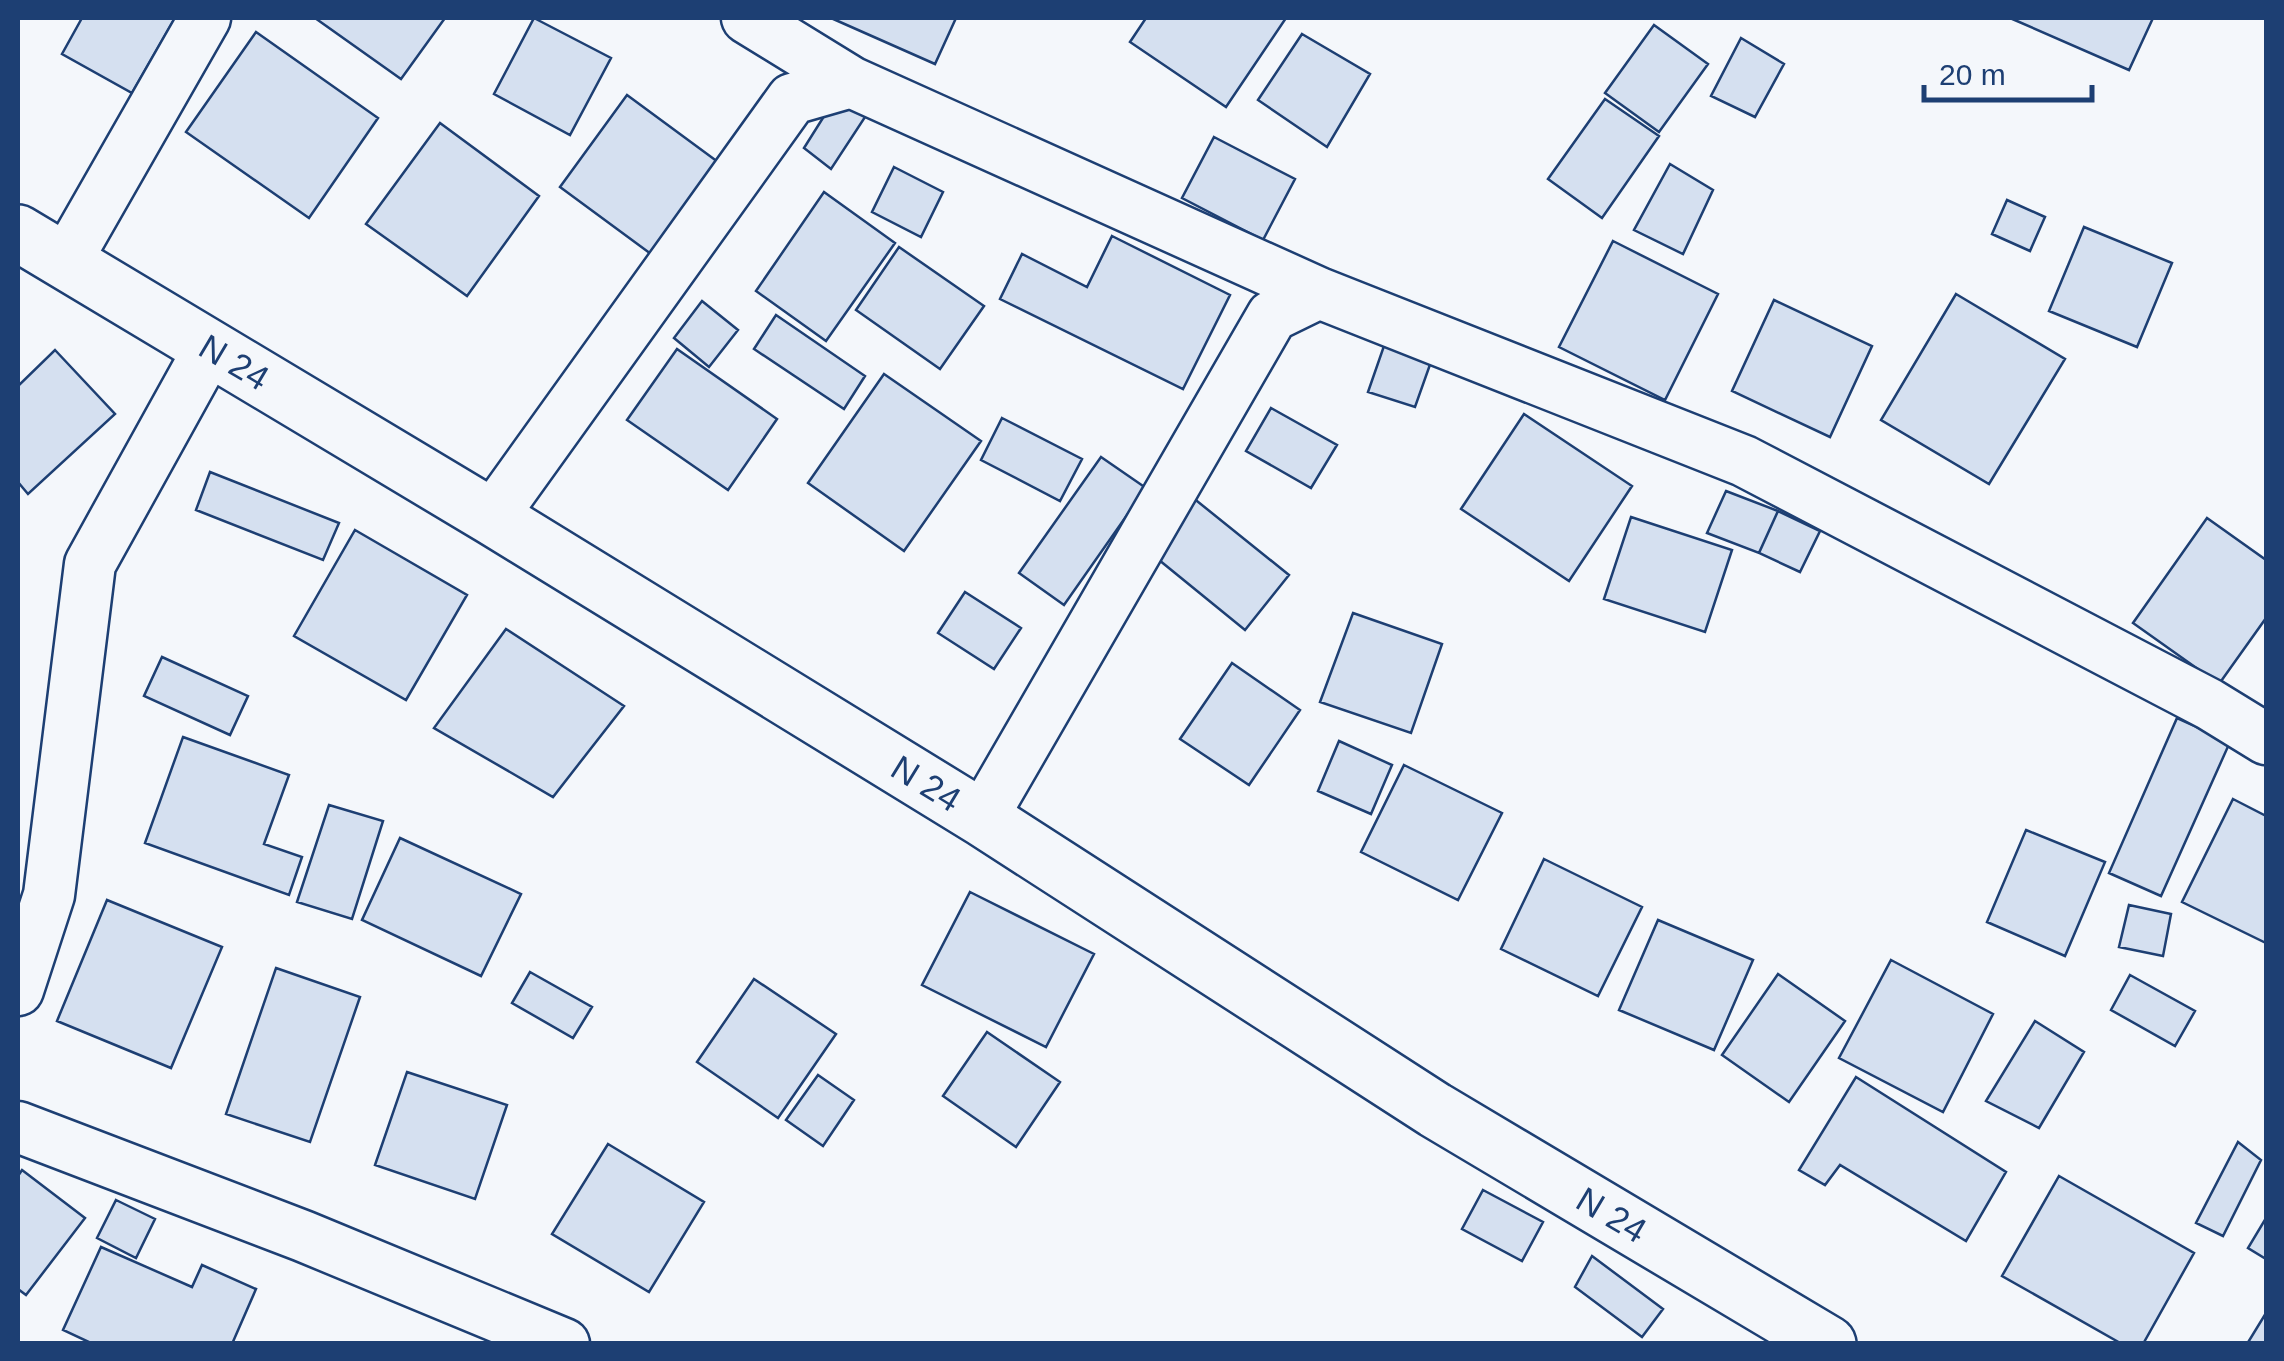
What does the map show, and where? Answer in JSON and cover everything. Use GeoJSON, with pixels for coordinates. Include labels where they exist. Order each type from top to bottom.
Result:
{"type":"FeatureCollection","features":[{"type":"Feature","properties":{"kind":"main road","name":"N 24"},"geometry":{"type":"LineString","coordinates":[[18,233],[492,517],[982,818],[1435,1110],[1828,1344]]}},
{"type":"Feature","properties":{"kind":"street"},"geometry":{"type":"LineString","coordinates":[[65,263],[204,18]]}},
{"type":"Feature","properties":{"kind":"street"},"geometry":{"type":"LineString","coordinates":[[746,18],[851,82],[1320,294],[1744,461],[2209,704],[2266,739]]}},
{"type":"Feature","properties":{"kind":"street"},"geometry":{"type":"LineString","coordinates":[[492,517],[792,99],[851,82]]}},
{"type":"Feature","properties":{"kind":"street"},"geometry":{"type":"LineString","coordinates":[[982,818],[1272,316],[1320,294]]}},
{"type":"Feature","properties":{"kind":"street"},"geometry":{"type":"LineString","coordinates":[[18,990],[49,895],[90,564],[209,349]]}},
{"type":"Feature","properties":{"kind":"street"},"geometry":{"type":"LineString","coordinates":[[18,1128],[303,1236],[564,1344]]}},
{"type":"Feature","properties":{"kind":"building"},"geometry":{"type":"Polygon","coordinates":[[[82,18],[175,18],[132,93],[62,54],[82,18]]]}},
{"type":"Feature","properties":{"kind":"building"},"geometry":{"type":"Polygon","coordinates":[[[315,18],[445,18],[401,79],[315,18]]]}},
{"type":"Feature","properties":{"kind":"building"},"geometry":{"type":"Polygon","coordinates":[[[534,18],[611,58],[570,135],[494,94],[534,18]]]}},
{"type":"Feature","properties":{"kind":"building"},"geometry":{"type":"Polygon","coordinates":[[[831,18],[956,18],[935,64],[831,18]]]}},
{"type":"Feature","properties":{"kind":"building"},"geometry":{"type":"Polygon","coordinates":[[[1146,18],[1286,18],[1226,107],[1130,42],[1146,18]]]}},
{"type":"Feature","properties":{"kind":"building"},"geometry":{"type":"Polygon","coordinates":[[[2010,18],[2153,18],[2129,70],[2010,18]]]}},
{"type":"Feature","properties":{"kind":"building"},"geometry":{"type":"Polygon","coordinates":[[[1654,25],[1708,64],[1659,132],[1605,93],[1654,25]]]}},
{"type":"Feature","properties":{"kind":"building"},"geometry":{"type":"Polygon","coordinates":[[[256,32],[378,118],[309,218],[186,132],[256,32]]]}},
{"type":"Feature","properties":{"kind":"building"},"geometry":{"type":"Polygon","coordinates":[[[1302,34],[1370,74],[1327,147],[1258,100],[1302,34]]]}},
{"type":"Feature","properties":{"kind":"building"},"geometry":{"type":"Polygon","coordinates":[[[1741,38],[1784,64],[1755,117],[1711,96],[1741,38]]]}},
{"type":"Feature","properties":{"kind":"building"},"geometry":{"type":"Polygon","coordinates":[[[838,94],[869,111],[831,169],[804,148],[838,94]]]}},
{"type":"Feature","properties":{"kind":"building"},"geometry":{"type":"Polygon","coordinates":[[[627,95],[718,162],[651,254],[560,187],[627,95]]]}},
{"type":"Feature","properties":{"kind":"building"},"geometry":{"type":"Polygon","coordinates":[[[1605,99],[1659,136],[1602,218],[1548,179],[1605,99]]]}},
{"type":"Feature","properties":{"kind":"building"},"geometry":{"type":"Polygon","coordinates":[[[440,123],[539,196],[467,296],[366,224],[440,123]]]}},
{"type":"Feature","properties":{"kind":"building"},"geometry":{"type":"Polygon","coordinates":[[[1214,137],[1295,179],[1263,240],[1182,198],[1214,137]]]}},
{"type":"Feature","properties":{"kind":"building"},"geometry":{"type":"Polygon","coordinates":[[[1670,164],[1713,190],[1683,254],[1634,230],[1670,164]]]}},
{"type":"Feature","properties":{"kind":"building"},"geometry":{"type":"Polygon","coordinates":[[[894,167],[943,192],[921,237],[872,212],[894,167]]]}},
{"type":"Feature","properties":{"kind":"building"},"geometry":{"type":"Polygon","coordinates":[[[824,192],[895,243],[826,341],[756,291],[824,192]]]}},
{"type":"Feature","properties":{"kind":"building"},"geometry":{"type":"Polygon","coordinates":[[[2007,200],[2045,217],[2030,251],[1992,234],[2007,200]]]}},
{"type":"Feature","properties":{"kind":"building"},"geometry":{"type":"Polygon","coordinates":[[[2084,227],[2172,263],[2137,347],[2049,311],[2084,227]]]}},
{"type":"Feature","properties":{"kind":"building"},"geometry":{"type":"Polygon","coordinates":[[[1112,236],[1230,295],[1183,389],[1000,299],[1022,254],[1087,287],[1112,236]]]}},
{"type":"Feature","properties":{"kind":"building"},"geometry":{"type":"Polygon","coordinates":[[[1613,241],[1718,294],[1665,400],[1559,347],[1613,241]]]}},
{"type":"Feature","properties":{"kind":"building"},"geometry":{"type":"Polygon","coordinates":[[[899,247],[984,306],[940,369],[856,310],[899,247]]]}},
{"type":"Feature","properties":{"kind":"building"},"geometry":{"type":"Polygon","coordinates":[[[1956,294],[2065,359],[1989,484],[1881,420],[1956,294]]]}},
{"type":"Feature","properties":{"kind":"building"},"geometry":{"type":"Polygon","coordinates":[[[1774,300],[1872,346],[1830,437],[1732,391],[1774,300]]]}},
{"type":"Feature","properties":{"kind":"building"},"geometry":{"type":"Polygon","coordinates":[[[702,301],[738,330],[709,367],[674,338],[702,301]]]}},
{"type":"Feature","properties":{"kind":"building"},"geometry":{"type":"Polygon","coordinates":[[[776,315],[865,376],[844,409],[754,349],[776,315]]]}},
{"type":"Feature","properties":{"kind":"building"},"geometry":{"type":"Polygon","coordinates":[[[1385,343],[1432,359],[1415,407],[1368,392],[1385,343]]]}},
{"type":"Feature","properties":{"kind":"building"},"geometry":{"type":"Polygon","coordinates":[[[677,349],[777,419],[728,490],[627,420],[677,349]]]}},
{"type":"Feature","properties":{"kind":"building"},"geometry":{"type":"Polygon","coordinates":[[[55,350],[115,414],[28,494],[18,482],[18,386],[55,350]]]}},
{"type":"Feature","properties":{"kind":"building"},"geometry":{"type":"Polygon","coordinates":[[[55,350],[115,414],[28,494],[18,482],[18,386],[55,350]]]}},
{"type":"Feature","properties":{"kind":"building"},"geometry":{"type":"Polygon","coordinates":[[[884,374],[981,441],[904,551],[808,483],[884,374]]]}},
{"type":"Feature","properties":{"kind":"building"},"geometry":{"type":"Polygon","coordinates":[[[1271,408],[1337,445],[1311,488],[1246,451],[1271,408]]]}},
{"type":"Feature","properties":{"kind":"building"},"geometry":{"type":"Polygon","coordinates":[[[1524,414],[1632,486],[1569,581],[1461,509],[1524,414]]]}},
{"type":"Feature","properties":{"kind":"building"},"geometry":{"type":"Polygon","coordinates":[[[1002,418],[1082,459],[1060,501],[981,460],[1002,418]]]}},
{"type":"Feature","properties":{"kind":"building"},"geometry":{"type":"Polygon","coordinates":[[[1101,457],[1146,488],[1064,605],[1019,573],[1101,457]]]}},
{"type":"Feature","properties":{"kind":"building"},"geometry":{"type":"Polygon","coordinates":[[[210,472],[339,523],[323,560],[196,510],[210,472]]]}},
{"type":"Feature","properties":{"kind":"building"},"geometry":{"type":"Polygon","coordinates":[[[210,472],[339,523],[323,560],[196,510],[210,472]]]}},
{"type":"Feature","properties":{"kind":"building"},"geometry":{"type":"Polygon","coordinates":[[[1726,491],[1778,511],[1759,553],[1707,533],[1726,491]]]}},
{"type":"Feature","properties":{"kind":"building"},"geometry":{"type":"Polygon","coordinates":[[[1192,497],[1289,575],[1245,630],[1148,551],[1192,497]]]}},
{"type":"Feature","properties":{"kind":"building"},"geometry":{"type":"Polygon","coordinates":[[[1778,511],[1820,531],[1800,572],[1759,553],[1778,511]]]}},
{"type":"Feature","properties":{"kind":"building"},"geometry":{"type":"Polygon","coordinates":[[[1631,517],[1732,550],[1705,632],[1604,599],[1631,517]]]}},
{"type":"Feature","properties":{"kind":"building"},"geometry":{"type":"Polygon","coordinates":[[[2207,518],[2266,560],[2266,618],[2219,684],[2133,623],[2207,518]]]}},
{"type":"Feature","properties":{"kind":"building"},"geometry":{"type":"Polygon","coordinates":[[[355,530],[467,595],[406,700],[294,636],[355,530]]]}},
{"type":"Feature","properties":{"kind":"building"},"geometry":{"type":"Polygon","coordinates":[[[355,530],[467,595],[406,700],[294,636],[355,530]]]}},
{"type":"Feature","properties":{"kind":"building"},"geometry":{"type":"Polygon","coordinates":[[[965,592],[1021,628],[994,669],[938,633],[965,592]]]}},
{"type":"Feature","properties":{"kind":"building"},"geometry":{"type":"Polygon","coordinates":[[[1353,613],[1442,644],[1411,733],[1320,702],[1353,613]]]}},
{"type":"Feature","properties":{"kind":"building"},"geometry":{"type":"Polygon","coordinates":[[[506,629],[624,706],[553,797],[434,728],[506,629]]]}},
{"type":"Feature","properties":{"kind":"building"},"geometry":{"type":"Polygon","coordinates":[[[162,657],[248,696],[230,735],[144,696],[162,657]]]}},
{"type":"Feature","properties":{"kind":"building"},"geometry":{"type":"Polygon","coordinates":[[[162,657],[248,696],[230,735],[144,696],[162,657]]]}},
{"type":"Feature","properties":{"kind":"building"},"geometry":{"type":"Polygon","coordinates":[[[1232,663],[1300,710],[1249,785],[1180,739],[1232,663]]]}},
{"type":"Feature","properties":{"kind":"building"},"geometry":{"type":"Polygon","coordinates":[[[2177,718],[2230,742],[2161,896],[2109,873],[2177,718]]]}},
{"type":"Feature","properties":{"kind":"building"},"geometry":{"type":"Polygon","coordinates":[[[183,737],[289,775],[264,844],[302,857],[289,895],[145,843],[183,737]]]}},
{"type":"Feature","properties":{"kind":"building"},"geometry":{"type":"Polygon","coordinates":[[[183,737],[289,775],[264,844],[302,857],[289,895],[145,843],[183,737]]]}},
{"type":"Feature","properties":{"kind":"building"},"geometry":{"type":"Polygon","coordinates":[[[1339,741],[1392,765],[1371,814],[1318,791],[1339,741]]]}},
{"type":"Feature","properties":{"kind":"building"},"geometry":{"type":"Polygon","coordinates":[[[1404,765],[1502,813],[1458,900],[1361,852],[1404,765]]]}},
{"type":"Feature","properties":{"kind":"building"},"geometry":{"type":"Polygon","coordinates":[[[2233,799],[2266,816],[2266,943],[2182,902],[2233,799]]]}},
{"type":"Feature","properties":{"kind":"building"},"geometry":{"type":"Polygon","coordinates":[[[329,805],[383,821],[352,919],[297,902],[329,805]]]}},
{"type":"Feature","properties":{"kind":"building"},"geometry":{"type":"Polygon","coordinates":[[[329,805],[383,821],[352,919],[297,902],[329,805]]]}},
{"type":"Feature","properties":{"kind":"building"},"geometry":{"type":"Polygon","coordinates":[[[2026,830],[2105,862],[2065,956],[1987,922],[2026,830]]]}},
{"type":"Feature","properties":{"kind":"building"},"geometry":{"type":"Polygon","coordinates":[[[400,838],[521,894],[481,976],[362,920],[400,838]]]}},
{"type":"Feature","properties":{"kind":"building"},"geometry":{"type":"Polygon","coordinates":[[[400,838],[521,894],[481,976],[362,920],[400,838]]]}},
{"type":"Feature","properties":{"kind":"building"},"geometry":{"type":"Polygon","coordinates":[[[1544,859],[1642,907],[1598,996],[1501,949],[1544,859]]]}},
{"type":"Feature","properties":{"kind":"building"},"geometry":{"type":"Polygon","coordinates":[[[970,892],[1094,954],[1046,1047],[922,985],[970,892]]]}},
{"type":"Feature","properties":{"kind":"building"},"geometry":{"type":"Polygon","coordinates":[[[970,892],[1094,954],[1046,1047],[922,985],[970,892]]]}},
{"type":"Feature","properties":{"kind":"building"},"geometry":{"type":"Polygon","coordinates":[[[107,900],[222,947],[171,1068],[57,1021],[107,900]]]}},
{"type":"Feature","properties":{"kind":"building"},"geometry":{"type":"Polygon","coordinates":[[[107,900],[222,947],[171,1068],[57,1021],[107,900]]]}},
{"type":"Feature","properties":{"kind":"building"},"geometry":{"type":"Polygon","coordinates":[[[2129,905],[2171,914],[2163,956],[2119,947],[2129,905]]]}},
{"type":"Feature","properties":{"kind":"building"},"geometry":{"type":"Polygon","coordinates":[[[1658,920],[1753,960],[1714,1050],[1619,1010],[1658,920]]]}},
{"type":"Feature","properties":{"kind":"building"},"geometry":{"type":"Polygon","coordinates":[[[1891,960],[1993,1014],[1943,1112],[1839,1058],[1891,960]]]}},
{"type":"Feature","properties":{"kind":"building"},"geometry":{"type":"Polygon","coordinates":[[[276,968],[360,997],[310,1142],[226,1114],[276,968]]]}},
{"type":"Feature","properties":{"kind":"building"},"geometry":{"type":"Polygon","coordinates":[[[276,968],[360,997],[310,1142],[226,1114],[276,968]]]}},
{"type":"Feature","properties":{"kind":"building"},"geometry":{"type":"Polygon","coordinates":[[[530,972],[592,1007],[573,1038],[512,1003],[530,972]]]}},
{"type":"Feature","properties":{"kind":"building"},"geometry":{"type":"Polygon","coordinates":[[[530,972],[592,1007],[573,1038],[512,1003],[530,972]]]}},
{"type":"Feature","properties":{"kind":"building"},"geometry":{"type":"Polygon","coordinates":[[[1778,974],[1845,1021],[1789,1102],[1722,1055],[1778,974]]]}},
{"type":"Feature","properties":{"kind":"building"},"geometry":{"type":"Polygon","coordinates":[[[2130,975],[2195,1011],[2175,1046],[2111,1010],[2130,975]]]}},
{"type":"Feature","properties":{"kind":"building"},"geometry":{"type":"Polygon","coordinates":[[[754,979],[836,1034],[778,1118],[697,1062],[754,979]]]}},
{"type":"Feature","properties":{"kind":"building"},"geometry":{"type":"Polygon","coordinates":[[[754,979],[836,1034],[778,1118],[697,1062],[754,979]]]}},
{"type":"Feature","properties":{"kind":"building"},"geometry":{"type":"Polygon","coordinates":[[[2035,1021],[2084,1052],[2039,1128],[1986,1101],[2035,1021]]]}},
{"type":"Feature","properties":{"kind":"building"},"geometry":{"type":"Polygon","coordinates":[[[987,1032],[1060,1082],[1016,1147],[943,1096],[987,1032]]]}},
{"type":"Feature","properties":{"kind":"building"},"geometry":{"type":"Polygon","coordinates":[[[987,1032],[1060,1082],[1016,1147],[943,1096],[987,1032]]]}},
{"type":"Feature","properties":{"kind":"building"},"geometry":{"type":"Polygon","coordinates":[[[407,1072],[507,1105],[475,1199],[375,1165],[407,1072]]]}},
{"type":"Feature","properties":{"kind":"building"},"geometry":{"type":"Polygon","coordinates":[[[407,1072],[507,1105],[475,1199],[375,1165],[407,1072]]]}},
{"type":"Feature","properties":{"kind":"building"},"geometry":{"type":"Polygon","coordinates":[[[818,1075],[854,1100],[823,1146],[786,1120],[818,1075]]]}},
{"type":"Feature","properties":{"kind":"building"},"geometry":{"type":"Polygon","coordinates":[[[818,1075],[854,1100],[823,1146],[786,1120],[818,1075]]]}},
{"type":"Feature","properties":{"kind":"building"},"geometry":{"type":"Polygon","coordinates":[[[1856,1077],[2006,1172],[1966,1241],[1840,1165],[1825,1185],[1799,1170],[1856,1077]]]}},
{"type":"Feature","properties":{"kind":"building"},"geometry":{"type":"Polygon","coordinates":[[[2238,1142],[2261,1160],[2223,1236],[2196,1223],[2238,1142]]]}},
{"type":"Feature","properties":{"kind":"building"},"geometry":{"type":"Polygon","coordinates":[[[608,1144],[704,1202],[649,1292],[552,1234],[608,1144]]]}},
{"type":"Feature","properties":{"kind":"building"},"geometry":{"type":"Polygon","coordinates":[[[608,1144],[704,1202],[649,1292],[552,1234],[608,1144]]]}},
{"type":"Feature","properties":{"kind":"building"},"geometry":{"type":"Polygon","coordinates":[[[22,1170],[85,1218],[26,1295],[18,1289],[18,1176],[22,1170]]]}},
{"type":"Feature","properties":{"kind":"building"},"geometry":{"type":"Polygon","coordinates":[[[2059,1176],[2194,1253],[2143,1344],[2122,1344],[2002,1276],[2059,1176]]]}},
{"type":"Feature","properties":{"kind":"building"},"geometry":{"type":"Polygon","coordinates":[[[1483,1190],[1543,1222],[1522,1261],[1462,1229],[1483,1190]]]}},
{"type":"Feature","properties":{"kind":"building"},"geometry":{"type":"Polygon","coordinates":[[[1483,1190],[1543,1222],[1522,1261],[1462,1229],[1483,1190]]]}},
{"type":"Feature","properties":{"kind":"building"},"geometry":{"type":"Polygon","coordinates":[[[116,1200],[155,1219],[136,1258],[97,1238],[116,1200]]]}},
{"type":"Feature","properties":{"kind":"building"},"geometry":{"type":"Polygon","coordinates":[[[2266,1218],[2266,1259],[2248,1248],[2266,1218]]]}},
{"type":"Feature","properties":{"kind":"building"},"geometry":{"type":"Polygon","coordinates":[[[101,1247],[192,1287],[202,1265],[256,1289],[232,1344],[93,1344],[63,1330],[101,1247]]]}},
{"type":"Feature","properties":{"kind":"building"},"geometry":{"type":"Polygon","coordinates":[[[1592,1256],[1663,1309],[1642,1337],[1575,1287],[1592,1256]]]}},
{"type":"Feature","properties":{"kind":"building"},"geometry":{"type":"Polygon","coordinates":[[[2266,1313],[2266,1344],[2247,1344],[2266,1313]]]}}]}
